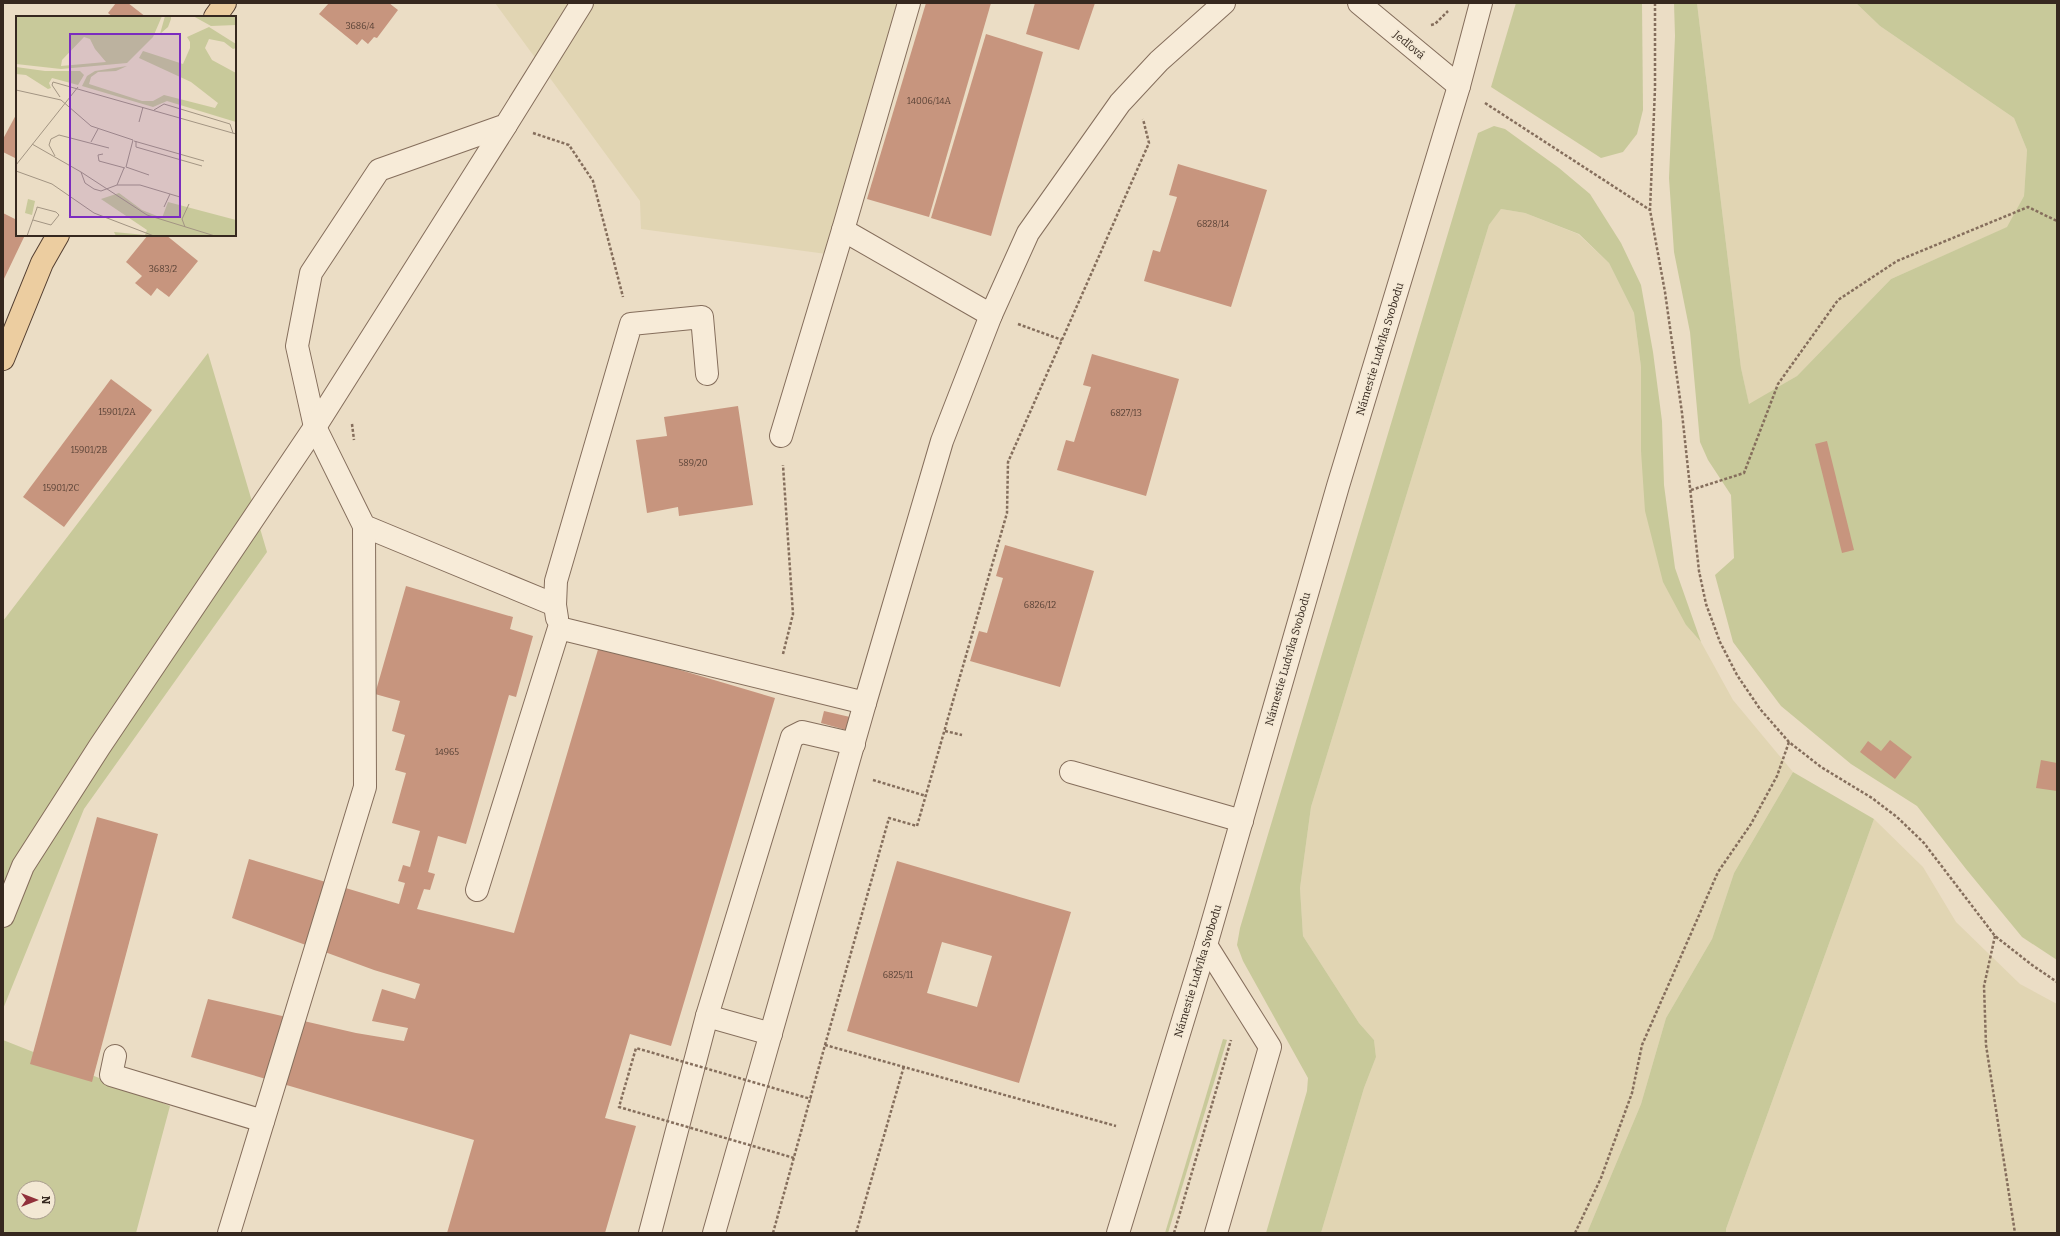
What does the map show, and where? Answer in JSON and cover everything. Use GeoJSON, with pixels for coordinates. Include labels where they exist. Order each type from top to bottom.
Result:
{"type":"FeatureCollection","features":[{"type":"Feature","properties":{"kind":"main road"},"geometry":{"type":"LineString","coordinates":[[215,16],[225,3]]}},
{"type":"Feature","properties":{"kind":"main road"},"geometry":{"type":"LineString","coordinates":[[3,359],[22,308],[42,263],[57,236]]}},
{"type":"Feature","properties":{"kind":"street"},"geometry":{"type":"LineString","coordinates":[[3,916],[22,866],[100,746],[315,428],[582,3]]}},
{"type":"Feature","properties":{"kind":"street"},"geometry":{"type":"LineString","coordinates":[[781,436],[909,3]]}},
{"type":"Feature","properties":{"kind":"street"},"geometry":{"type":"LineString","coordinates":[[714,1233],[865,702],[942,441],[991,315],[1028,233],[1120,103],[1159,61],[1224,3]]}},
{"type":"Feature","properties":{"kind":"street","name":"Jedľová"},"geometry":{"type":"LineString","coordinates":[[1358,3],[1459,86]]}},
{"type":"Feature","properties":{"kind":"street","name":"Námestie Ludvíka Svobodu"},"geometry":{"type":"LineString","coordinates":[[1118,1233],[1206,945],[1338,486],[1459,86],[1481,3]]}},
{"type":"Feature","properties":{"kind":"street"},"geometry":{"type":"LineString","coordinates":[[228,1233],[365,787],[364,526],[315,428],[297,346],[311,273],[379,170],[506,125]]}},
{"type":"Feature","properties":{"kind":"street"},"geometry":{"type":"LineString","coordinates":[[843,230],[991,315]]}},
{"type":"Feature","properties":{"kind":"street"},"geometry":{"type":"LineString","coordinates":[[477,890],[559,628],[555,605],[556,581],[631,324],[702,317],[707,374]]}},
{"type":"Feature","properties":{"kind":"street"},"geometry":{"type":"LineString","coordinates":[[364,526],[555,605]]}},
{"type":"Feature","properties":{"kind":"street"},"geometry":{"type":"LineString","coordinates":[[559,628],[776,682],[865,702]]}},
{"type":"Feature","properties":{"kind":"street"},"geometry":{"type":"LineString","coordinates":[[650,1233],[707,1016],[792,737],[802,732],[854,744]]}},
{"type":"Feature","properties":{"kind":"street"},"geometry":{"type":"LineString","coordinates":[[1071,772],[1242,820]]}},
{"type":"Feature","properties":{"kind":"street"},"geometry":{"type":"LineString","coordinates":[[1206,945],[1270,1047],[1270,1052],[1216,1233]]}},
{"type":"Feature","properties":{"kind":"street"},"geometry":{"type":"LineString","coordinates":[[707,1016],[771,1034]]}},
{"type":"Feature","properties":{"kind":"street"},"geometry":{"type":"LineString","coordinates":[[115,1056],[111,1075],[263,1121]]}},
{"type":"Feature","properties":{"kind":"path"},"geometry":{"type":"LineString","coordinates":[[1655,3],[1655,88],[1650,210],[1665,292],[1691,490],[1699,571],[1706,604],[1720,642],[1737,675],[1760,709],[1789,742],[1821,767],[1872,798],[1897,817],[1928,849],[1995,936],[2032,966],[2057,982]]}},
{"type":"Feature","properties":{"kind":"path"},"geometry":{"type":"LineString","coordinates":[[1459,86],[1650,210]]}},
{"type":"Feature","properties":{"kind":"path"},"geometry":{"type":"LineString","coordinates":[[773,1233],[889,818],[917,826],[1007,514],[1008,462],[1149,143],[1135,87]]}},
{"type":"Feature","properties":{"kind":"path"},"geometry":{"type":"LineString","coordinates":[[506,125],[570,145],[593,181],[631,324]]}},
{"type":"Feature","properties":{"kind":"path"},"geometry":{"type":"LineString","coordinates":[[1691,490],[1744,473],[1778,384],[1838,300],[1897,261],[2028,207],[2057,221]]}},
{"type":"Feature","properties":{"kind":"path"},"geometry":{"type":"LineString","coordinates":[[991,315],[1062,340]]}},
{"type":"Feature","properties":{"kind":"path"},"geometry":{"type":"LineString","coordinates":[[776,682],[793,614],[781,436]]}},
{"type":"Feature","properties":{"kind":"path"},"geometry":{"type":"LineString","coordinates":[[945,730],[962,735]]}},
{"type":"Feature","properties":{"kind":"path"},"geometry":{"type":"LineString","coordinates":[[1575,1233],[1601,1178],[1632,1093],[1642,1045],[1718,872],[1730,857],[1751,824],[1777,776],[1789,742]]}},
{"type":"Feature","properties":{"kind":"path"},"geometry":{"type":"LineString","coordinates":[[846,772],[926,796]]}},
{"type":"Feature","properties":{"kind":"path"},"geometry":{"type":"LineString","coordinates":[[1995,936],[1984,986],[1986,1044],[2015,1233]]}},
{"type":"Feature","properties":{"kind":"path"},"geometry":{"type":"LineString","coordinates":[[1174,1233],[1230,1046],[1241,1000]]}},
{"type":"Feature","properties":{"kind":"path"},"geometry":{"type":"LineString","coordinates":[[825,1045],[1116,1126]]}},
{"type":"Feature","properties":{"kind":"path"},"geometry":{"type":"LineString","coordinates":[[794,1158],[619,1107],[636,1048],[811,1099]]}},
{"type":"Feature","properties":{"kind":"path"},"geometry":{"type":"LineString","coordinates":[[856,1233],[904,1066]]}},
{"type":"Feature","properties":{"kind":"shaded area"},"geometry":{"type":"Polygon","coordinates":[[[495,3],[910,3],[841,256],[641,229],[640,201],[495,3]]]}},
{"type":"Feature","properties":{"kind":"shaded area"},"geometry":{"type":"Polygon","coordinates":[[[1697,3],[1856,3],[1880,26],[2014,118],[2027,150],[2024,196],[2008,227],[1891,279],[1797,376],[1749,405],[1741,368],[1697,3]]]}},
{"type":"Feature","properties":{"kind":"shaded area"},"geometry":{"type":"Polygon","coordinates":[[[1501,209],[1525,213],[1578,234],[1609,263],[1634,313],[1641,367],[1641,451],[1686,625],[1701,642],[1733,700],[1793,772],[1734,873],[1712,939],[1666,1018],[1641,1104],[1587,1233],[1321,1233],[1364,1088],[1376,1057],[1374,1040],[1359,1023],[1303,936],[1300,888],[1311,807],[1489,225],[1501,209]]]}},
{"type":"Feature","properties":{"kind":"shaded area"},"geometry":{"type":"Polygon","coordinates":[[[1874,819],[1923,867],[1956,922],[2020,984],[2057,1004],[2057,1233],[1726,1233],[1726,1229],[1874,819]]]}},
{"type":"Feature","properties":{"kind":"green space"},"geometry":{"type":"Polygon","coordinates":[[[1516,3],[1642,3],[1643,110],[1637,134],[1623,152],[1601,158],[1491,87],[1516,3]]]}},
{"type":"Feature","properties":{"kind":"green space"},"geometry":{"type":"Polygon","coordinates":[[[1674,3],[1697,3],[1741,368],[1749,404],[1797,376],[1891,279],[2007,227],[2024,196],[2027,150],[2014,118],[1880,26],[1856,3],[2057,3],[2057,960],[2022,937],[1917,806],[1851,764],[1781,706],[1733,642],[1715,575],[1734,558],[1731,495],[1708,460],[1700,442],[1690,332],[1674,252],[1669,178],[1675,36],[1674,3]]]}},
{"type":"Feature","properties":{"kind":"green space"},"geometry":{"type":"Polygon","coordinates":[[[1494,126],[1505,129],[1559,168],[1590,194],[1621,243],[1641,285],[1653,352],[1662,421],[1664,485],[1675,568],[1701,642],[1686,625],[1663,582],[1645,511],[1641,451],[1641,367],[1634,313],[1609,263],[1579,234],[1525,213],[1501,209],[1489,225],[1311,807],[1300,888],[1303,936],[1359,1023],[1374,1040],[1376,1057],[1364,1088],[1321,1233],[1266,1233],[1307,1091],[1308,1078],[1243,961],[1237,945],[1240,928],[1478,133],[1494,126]]]}},
{"type":"Feature","properties":{"kind":"green space"},"geometry":{"type":"Polygon","coordinates":[[[208,353],[267,552],[84,809],[3,1009],[3,621],[208,353]]]}},
{"type":"Feature","properties":{"kind":"green space"},"geometry":{"type":"Polygon","coordinates":[[[1793,772],[1874,819],[1726,1229],[1726,1233],[1587,1233],[1641,1104],[1666,1018],[1712,939],[1734,873],[1793,772]]]}},
{"type":"Feature","properties":{"kind":"green space"},"geometry":{"type":"Polygon","coordinates":[[[1223,1039],[1227,1040],[1168,1233],[1165,1233],[1223,1039]]]}},
{"type":"Feature","properties":{"kind":"green space"},"geometry":{"type":"Polygon","coordinates":[[[3,1040],[170,1106],[136,1233],[3,1233],[3,1040]]]}},
{"type":"Feature","properties":{"kind":"building"},"geometry":{"type":"Polygon","coordinates":[[[116,3],[128,3],[145,16],[112,16],[108,13],[116,3]]]}},
{"type":"Feature","properties":{"kind":"building"},"geometry":{"type":"Polygon","coordinates":[[[329,3],[389,3],[398,10],[377,38],[374,37],[368,44],[362,39],[357,45],[319,14],[329,3]]]}},
{"type":"Feature","properties":{"kind":"building"},"geometry":{"type":"Polygon","coordinates":[[[926,3],[991,3],[929,217],[867,199],[926,3]]]}},
{"type":"Feature","properties":{"kind":"building"},"geometry":{"type":"Polygon","coordinates":[[[1035,3],[1095,3],[1079,50],[1026,34],[1035,3]]]}},
{"type":"Feature","properties":{"kind":"building"},"geometry":{"type":"Polygon","coordinates":[[[986,34],[1043,52],[991,236],[931,218],[986,34]]]}},
{"type":"Feature","properties":{"kind":"building"},"geometry":{"type":"Polygon","coordinates":[[[16,115],[16,158],[3,152],[3,139],[16,115]]]}},
{"type":"Feature","properties":{"kind":"building"},"geometry":{"type":"Polygon","coordinates":[[[1178,164],[1267,190],[1231,307],[1144,281],[1153,250],[1160,252],[1177,197],[1169,195],[1178,164]]]}},
{"type":"Feature","properties":{"kind":"building"},"geometry":{"type":"Polygon","coordinates":[[[3,213],[16,220],[16,236],[25,236],[3,281],[3,213]]]}},
{"type":"Feature","properties":{"kind":"building"},"geometry":{"type":"Polygon","coordinates":[[[147,236],[167,236],[198,261],[169,297],[157,288],[151,296],[135,283],[142,276],[126,262],[147,236]]]}},
{"type":"Feature","properties":{"kind":"building"},"geometry":{"type":"Polygon","coordinates":[[[1092,354],[1179,379],[1146,496],[1057,470],[1066,440],[1074,442],[1091,387],[1083,385],[1092,354]]]}},
{"type":"Feature","properties":{"kind":"building"},"geometry":{"type":"Polygon","coordinates":[[[111,379],[152,410],[64,527],[23,497],[111,379]]]}},
{"type":"Feature","properties":{"kind":"building"},"geometry":{"type":"Polygon","coordinates":[[[738,406],[753,505],[679,516],[678,507],[647,513],[636,440],[667,436],[664,417],[738,406]]]}},
{"type":"Feature","properties":{"kind":"building"},"geometry":{"type":"Polygon","coordinates":[[[1827,441],[1854,550],[1842,553],[1815,444],[1827,441]]]}},
{"type":"Feature","properties":{"kind":"building"},"geometry":{"type":"Polygon","coordinates":[[[1005,545],[1094,571],[1060,687],[970,661],[979,631],[987,633],[1003,578],[996,576],[1005,545]]]}},
{"type":"Feature","properties":{"kind":"building"},"geometry":{"type":"Polygon","coordinates":[[[406,586],[513,617],[510,629],[533,636],[516,697],[509,695],[466,844],[438,836],[428,872],[435,874],[430,890],[424,889],[417,909],[514,933],[599,646],[775,698],[671,1046],[630,1034],[605,1118],[636,1126],[605,1233],[447,1233],[474,1140],[191,1057],[208,999],[356,1033],[404,1041],[408,1028],[372,1021],[382,989],[415,999],[420,984],[374,970],[232,918],[249,859],[399,904],[405,883],[398,881],[403,865],[410,867],[420,831],[392,823],[406,773],[395,770],[405,735],[392,731],[400,701],[375,694],[406,586]]]}},
{"type":"Feature","properties":{"kind":"building"},"geometry":{"type":"Polygon","coordinates":[[[824,711],[850,717],[846,730],[821,723],[824,711]]]}},
{"type":"Feature","properties":{"kind":"building"},"geometry":{"type":"Polygon","coordinates":[[[1890,740],[1912,757],[1895,779],[1860,752],[1868,741],[1881,751],[1890,740]]]}},
{"type":"Feature","properties":{"kind":"building"},"geometry":{"type":"Polygon","coordinates":[[[2041,760],[2057,763],[2057,791],[2036,788],[2041,760]]]}},
{"type":"Feature","properties":{"kind":"building"},"geometry":{"type":"Polygon","coordinates":[[[97,817],[158,834],[92,1082],[30,1064],[97,817]]]}},
{"type":"Feature","properties":{"kind":"building"},"geometry":{"type":"Polygon","coordinates":[[[897,861],[1071,912],[1019,1083],[847,1031],[897,861]],[[942,942],[927,993],[977,1007],[992,956],[942,942]]]}}]}
